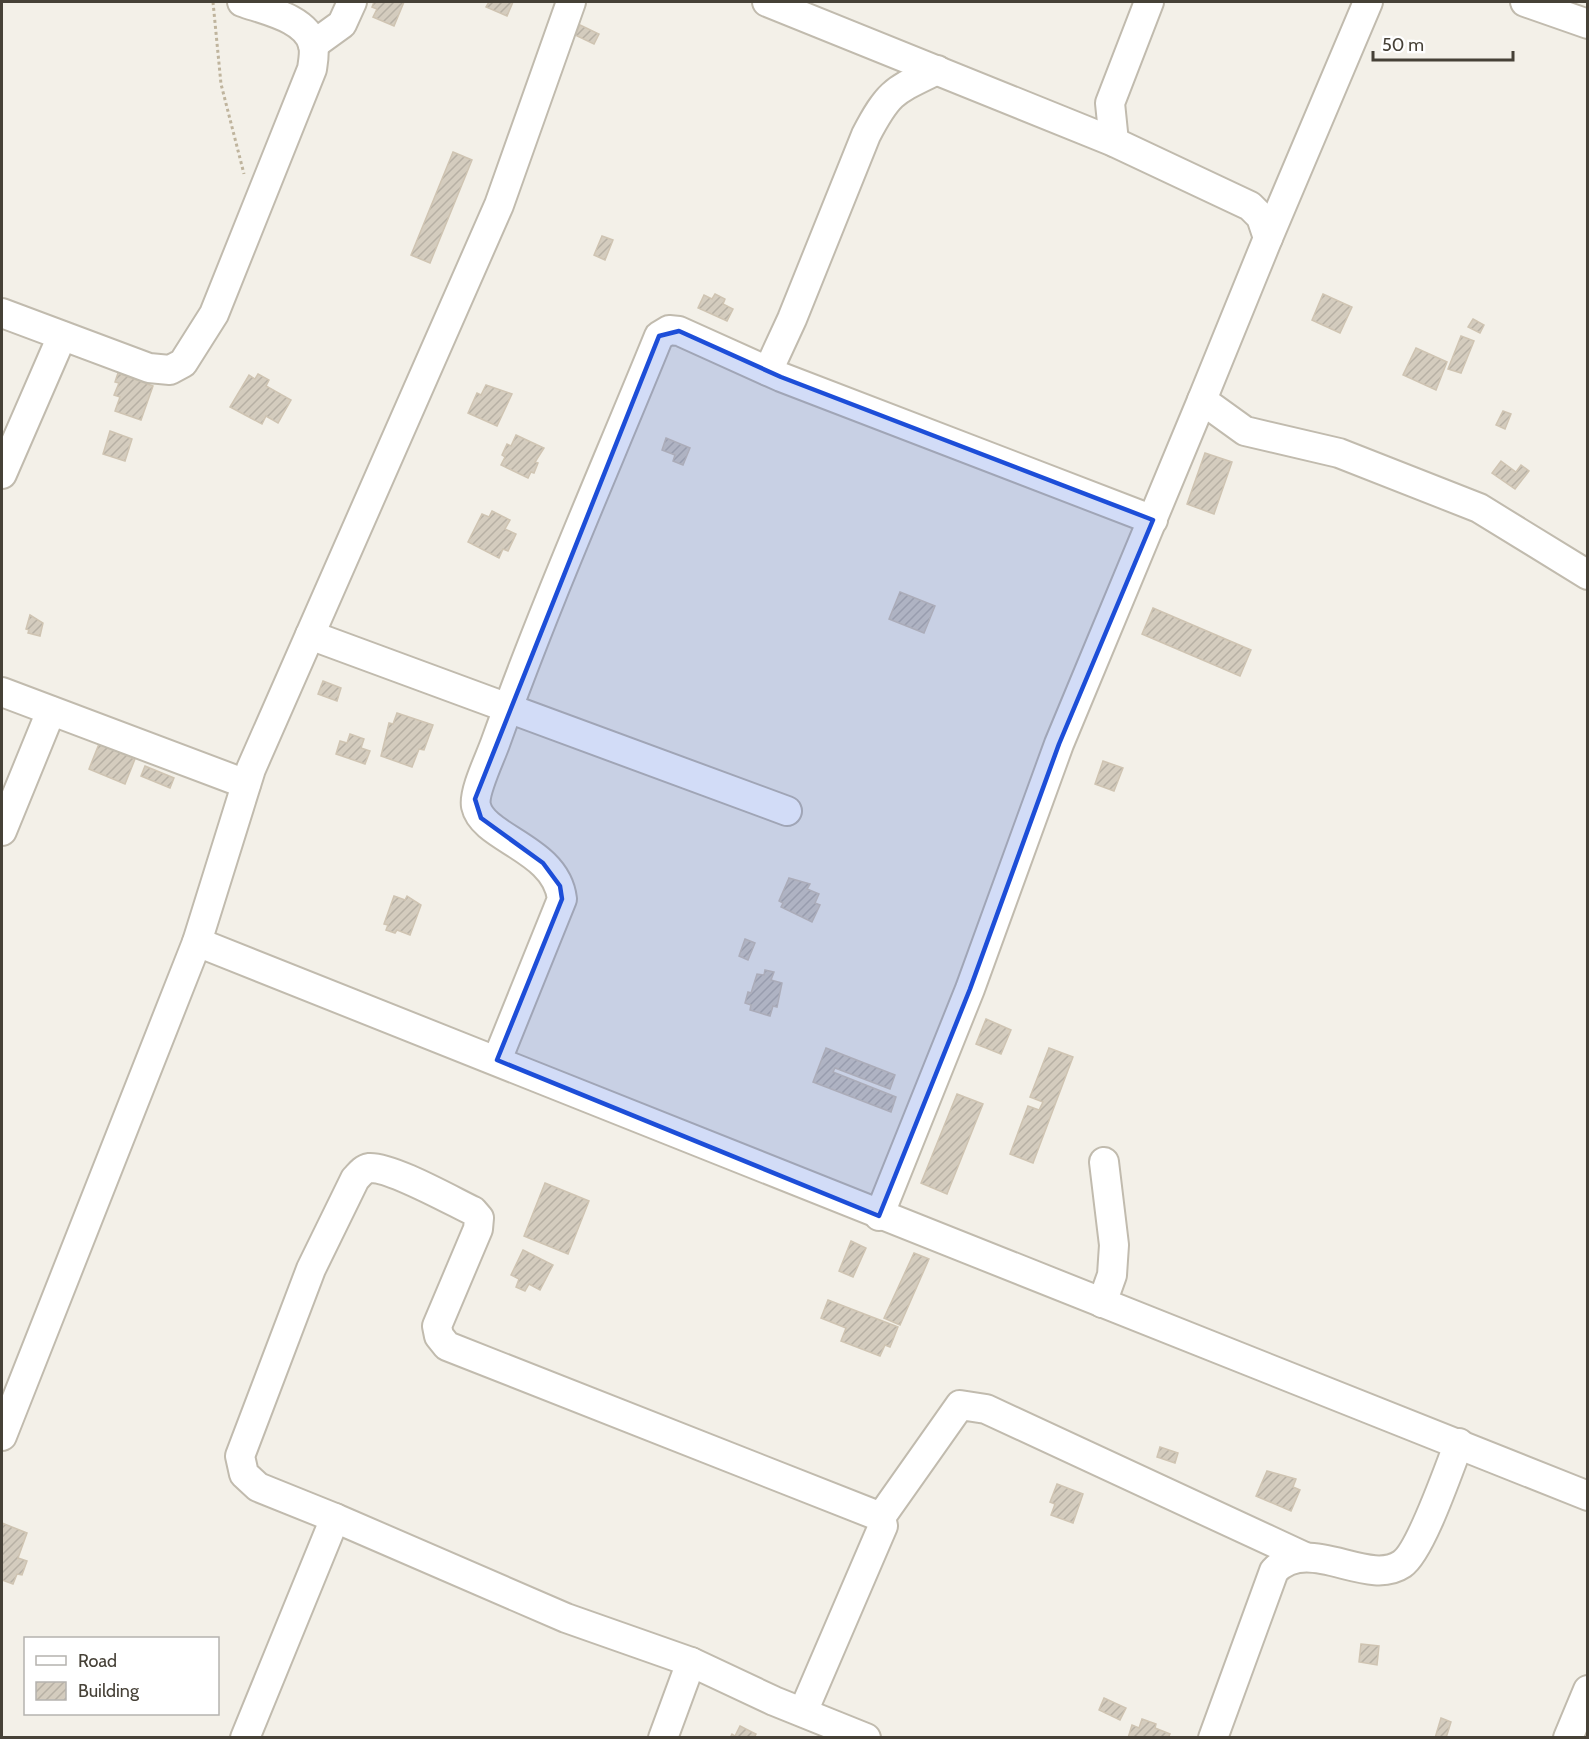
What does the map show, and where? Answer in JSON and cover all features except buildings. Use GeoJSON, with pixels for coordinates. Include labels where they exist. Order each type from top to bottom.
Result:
{"type":"FeatureCollection","features":[{"type":"Feature","properties":{"kind":"street"},"geometry":{"type":"LineString","coordinates":[[2,313],[149,368],[170,370],[183,363],[214,314],[312,69],[313,45],[307,34],[294,22],[242,2]]}},
{"type":"Feature","properties":{"kind":"street"},"geometry":{"type":"LineString","coordinates":[[313,45],[342,24],[352,2]]}},
{"type":"Feature","properties":{"kind":"street"},"geometry":{"type":"LineString","coordinates":[[2,1436],[197,942],[246,784],[499,206],[571,2]]}},
{"type":"Feature","properties":{"kind":"street"},"geometry":{"type":"LineString","coordinates":[[767,2],[1114,142],[1250,206],[1261,217],[1268,238]]}},
{"type":"Feature","properties":{"kind":"street"},"geometry":{"type":"LineString","coordinates":[[1114,142],[1110,103],[1149,2]]}},
{"type":"Feature","properties":{"kind":"street"},"geometry":{"type":"LineString","coordinates":[[879,1216],[970,989],[1059,744],[1368,2]]}},
{"type":"Feature","properties":{"kind":"street"},"geometry":{"type":"LineString","coordinates":[[1525,2],[1587,24]]}},
{"type":"Feature","properties":{"kind":"street"},"geometry":{"type":"LineString","coordinates":[[768,371],[881,106],[894,92],[937,70]]}},
{"type":"Feature","properties":{"kind":"street"},"geometry":{"type":"LineString","coordinates":[[1073,125],[1110,103]]}},
{"type":"Feature","properties":{"kind":"street"},"geometry":{"type":"LineString","coordinates":[[497,1060],[562,899],[560,886],[543,863],[481,818],[475,799],[508,708],[659,336],[669,330],[679,331],[768,371],[1153,520]]}},
{"type":"Feature","properties":{"kind":"street"},"geometry":{"type":"LineString","coordinates":[[2,474],[62,336]]}},
{"type":"Feature","properties":{"kind":"street"},"geometry":{"type":"LineString","coordinates":[[1202,400],[1245,431],[1339,453],[1479,508],[1587,574]]}},
{"type":"Feature","properties":{"kind":"street"},"geometry":{"type":"LineString","coordinates":[[310,635],[787,811]]}},
{"type":"Feature","properties":{"kind":"street"},"geometry":{"type":"LineString","coordinates":[[2,692],[246,784]]}},
{"type":"Feature","properties":{"kind":"street"},"geometry":{"type":"LineString","coordinates":[[2,831],[51,711]]}},
{"type":"Feature","properties":{"kind":"street"},"geometry":{"type":"LineString","coordinates":[[197,942],[497,1060],[879,1216],[1459,1443],[1587,1496]]}},
{"type":"Feature","properties":{"kind":"street"},"geometry":{"type":"LineString","coordinates":[[1102,1303],[1112,1275],[1114,1245],[1104,1162]]}},
{"type":"Feature","properties":{"kind":"street"},"geometry":{"type":"LineString","coordinates":[[866,1737],[803,1712],[691,1662],[566,1618],[258,1487],[244,1474],[240,1456],[311,1269],[355,1179],[370,1168],[402,1178],[472,1211],[479,1218],[478,1229],[437,1326],[439,1336],[447,1346],[867,1509],[881,1517]]}},
{"type":"Feature","properties":{"kind":"street"},"geometry":{"type":"LineString","coordinates":[[803,1712],[883,1526],[881,1517],[960,1405],[986,1408],[1305,1557],[1380,1570],[1402,1564],[1416,1548],[1459,1443]]}},
{"type":"Feature","properties":{"kind":"street"},"geometry":{"type":"LineString","coordinates":[[245,1737],[335,1518]]}},
{"type":"Feature","properties":{"kind":"street"},"geometry":{"type":"LineString","coordinates":[[1213,1737],[1274,1570],[1289,1559],[1305,1557]]}},
{"type":"Feature","properties":{"kind":"street"},"geometry":{"type":"LineString","coordinates":[[663,1737],[691,1662]]}},
{"type":"Feature","properties":{"kind":"street"},"geometry":{"type":"LineString","coordinates":[[1568,1737],[1586,1698]]}},
{"type":"Feature","properties":{"kind":"path"},"geometry":{"type":"LineString","coordinates":[[213,2],[221,84],[254,214]]}},
{"type":"Feature","properties":{"kind":"highlighted area"},"geometry":{"type":"Polygon","coordinates":[[[679,331],[781,377],[1153,520],[1059,744],[970,989],[879,1216],[497,1060],[562,899],[560,886],[543,863],[481,818],[475,799],[659,336],[679,331]]]}}]}
